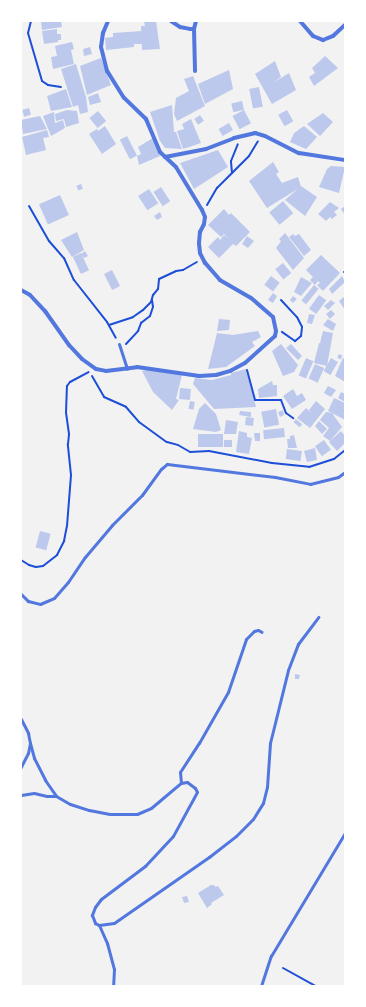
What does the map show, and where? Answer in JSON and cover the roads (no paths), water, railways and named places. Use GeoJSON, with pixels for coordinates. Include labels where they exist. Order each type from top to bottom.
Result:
{"type":"FeatureCollection","features":[{"type":"Feature","properties":{"kind":"street"},"geometry":{"type":"LineString","coordinates":[[21,290],[37,302],[62,336],[91,369],[106,370],[137,367],[199,376],[216,375],[230,371],[245,363],[275,336],[276,331],[273,317],[251,298],[220,280],[212,272],[203,258],[199,242],[200,232],[204,224],[205,217],[202,210],[176,167],[165,157],[156,145],[146,119],[124,98],[107,71],[101,47],[103,33],[108,21]]}},
{"type":"Feature","properties":{"kind":"street"},"geometry":{"type":"LineString","coordinates":[[172,21],[180,27],[194,29]]}},
{"type":"Feature","properties":{"kind":"street"},"geometry":{"type":"LineString","coordinates":[[195,71],[194,29],[196,21]]}},
{"type":"Feature","properties":{"kind":"street"},"geometry":{"type":"LineString","coordinates":[[300,21],[313,36],[323,40],[333,36],[345,25]]}},
{"type":"Feature","properties":{"kind":"street"},"geometry":{"type":"LineString","coordinates":[[165,157],[206,149],[255,133],[268,137],[299,153],[345,160]]}},
{"type":"Feature","properties":{"kind":"lane"},"geometry":{"type":"LineString","coordinates":[[119,344],[127,369]]}},
{"type":"Feature","properties":{"kind":"lane"},"geometry":{"type":"LineString","coordinates":[[21,594],[28,600],[40,604],[54,598],[65,587],[85,557],[112,525],[142,495],[161,469],[167,464],[275,477],[310,484],[325,481],[345,472]]}},
{"type":"Feature","properties":{"kind":"lane"},"geometry":{"type":"LineString","coordinates":[[99,925],[114,923],[124,918],[149,897],[230,840],[253,819],[263,803],[267,787],[270,743],[288,670],[298,644],[318,617]]}},
{"type":"Feature","properties":{"kind":"lane"},"geometry":{"type":"LineString","coordinates":[[181,783],[180,772],[199,743],[228,692],[246,639],[254,631],[258,630],[262,632]]}},
{"type":"Feature","properties":{"kind":"lane"},"geometry":{"type":"LineString","coordinates":[[21,719],[28,732],[34,758],[45,780],[56,796],[70,804],[89,810],[127,815],[137,814],[151,808],[181,783],[187,782],[192,785],[197,792],[174,836],[145,866],[100,899],[92,915],[92,919],[99,925],[107,943],[114,969],[113,986]]}},
{"type":"Feature","properties":{"kind":"lane"},"geometry":{"type":"LineString","coordinates":[[21,767],[25,762],[30,743]]}},
{"type":"Feature","properties":{"kind":"lane"},"geometry":{"type":"LineString","coordinates":[[21,795],[34,793],[47,796],[56,796]]}},
{"type":"Feature","properties":{"kind":"lane"},"geometry":{"type":"LineString","coordinates":[[261,986],[271,956],[345,833]]}}]}
